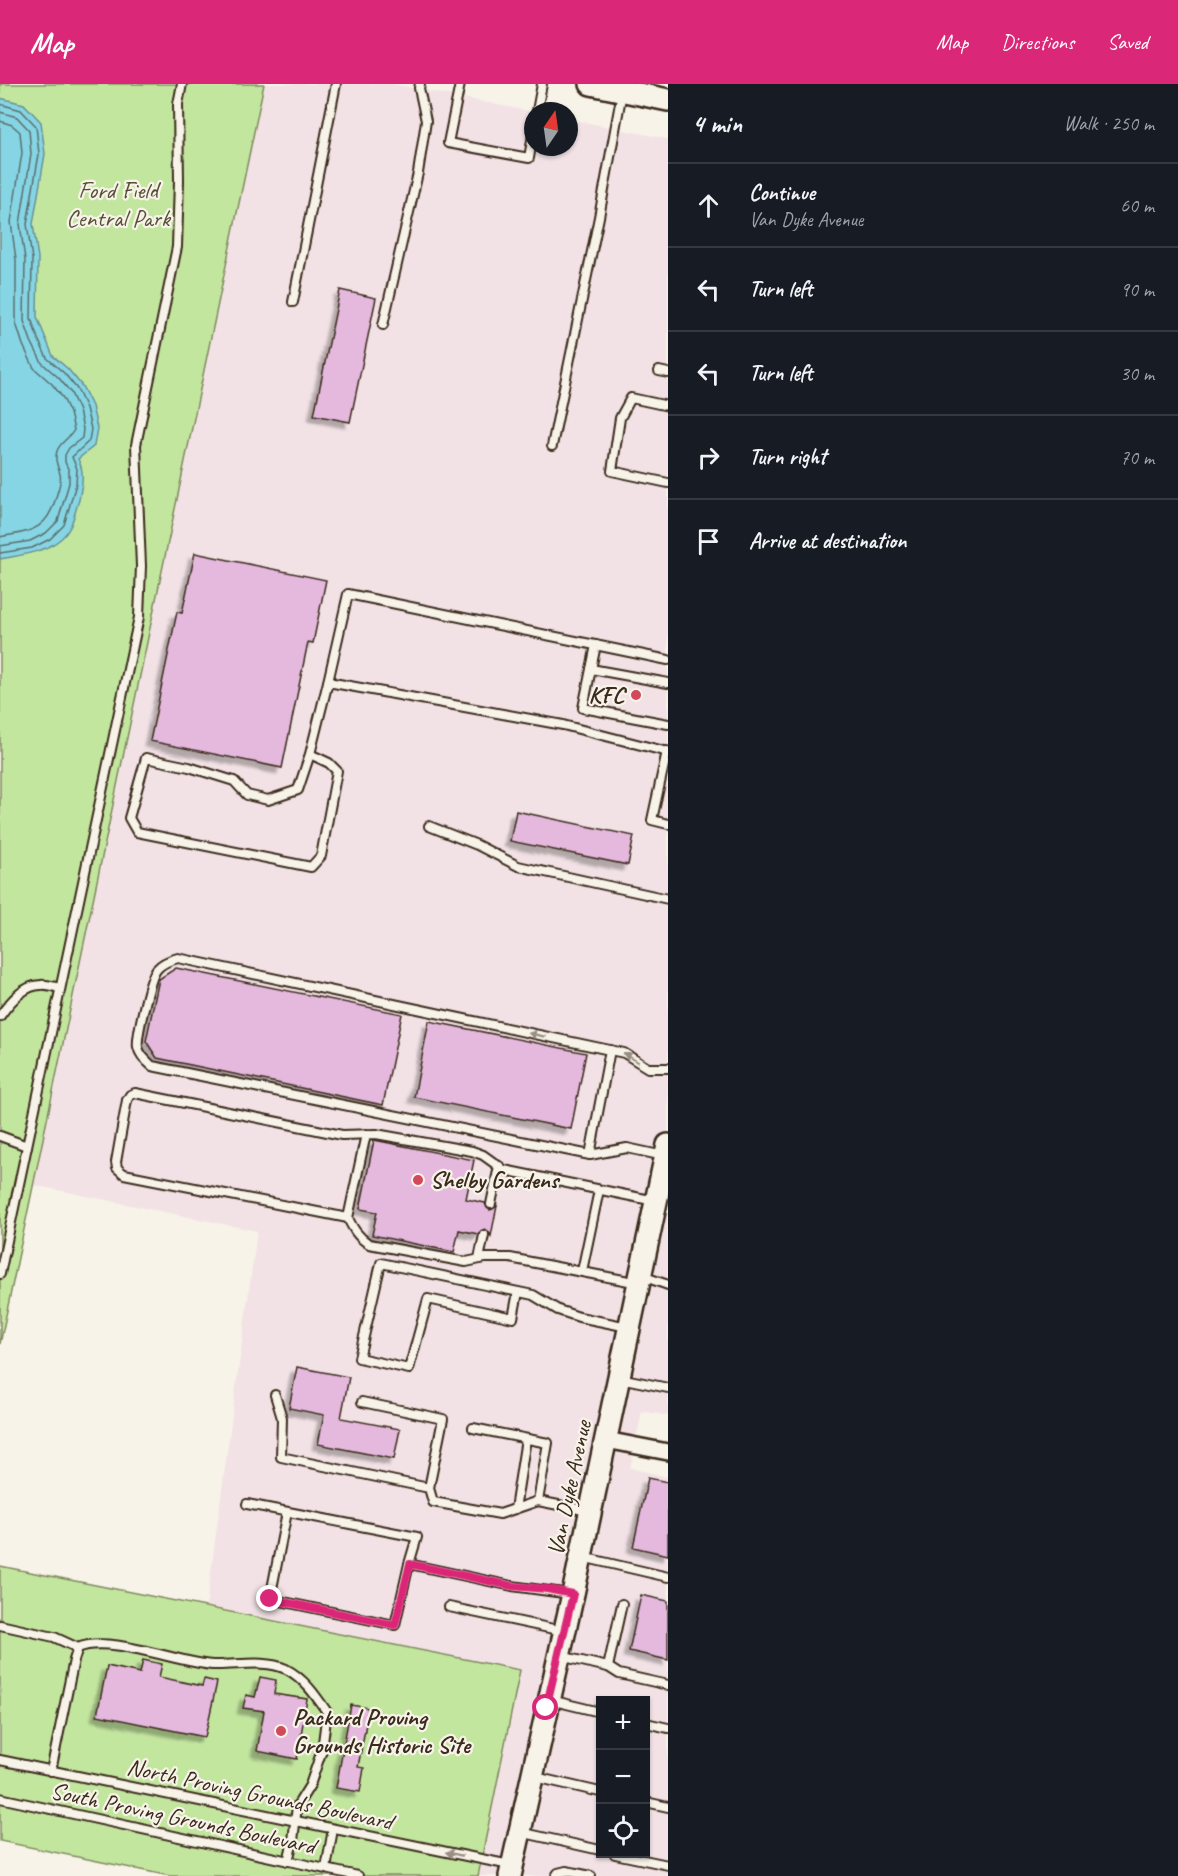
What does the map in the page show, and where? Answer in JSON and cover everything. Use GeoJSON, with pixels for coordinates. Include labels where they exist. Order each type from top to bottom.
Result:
{"type":"FeatureCollection","features":[{"type":"Feature","properties":{"kind":"main road"},"geometry":{"type":"LineString","coordinates":[[591,84],[668,100]]}},
{"type":"Feature","properties":{"kind":"main road","name":"Van Dyke Avenue"},"geometry":{"type":"LineString","coordinates":[[511,1871],[573,1594],[629,1327],[662,1189],[667,1151]]}},
{"type":"Feature","properties":{"kind":"street"},"geometry":{"type":"LineString","coordinates":[[606,1440],[668,1452]]}},
{"type":"Feature","properties":{"kind":"lane"},"geometry":{"type":"LineString","coordinates":[[0,1274],[139,617],[141,566],[136,445],[177,247],[178,104],[182,84]]}},
{"type":"Feature","properties":{"kind":"lane"},"geometry":{"type":"LineString","coordinates":[[293,302],[336,84]]}},
{"type":"Feature","properties":{"kind":"lane"},"geometry":{"type":"LineString","coordinates":[[383,325],[418,173],[426,121],[420,84]]}},
{"type":"Feature","properties":{"kind":"lane"},"geometry":{"type":"LineString","coordinates":[[460,84],[448,143],[529,158],[529,156]]}},
{"type":"Feature","properties":{"kind":"lane"},"geometry":{"type":"LineString","coordinates":[[539,102],[542,84]]}},
{"type":"Feature","properties":{"kind":"lane"},"geometry":{"type":"LineString","coordinates":[[552,446],[599,217],[622,90]]}},
{"type":"Feature","properties":{"kind":"lane"},"geometry":{"type":"LineString","coordinates":[[668,406],[630,398],[620,418],[612,471],[668,483]]}},
{"type":"Feature","properties":{"kind":"lane"},"geometry":{"type":"LineString","coordinates":[[310,754],[329,763],[337,771],[321,856],[311,867],[137,832],[129,818],[146,758],[189,767],[234,781],[247,795],[268,800],[298,790],[310,754],[348,594],[668,660]]}},
{"type":"Feature","properties":{"kind":"lane"},"geometry":{"type":"LineString","coordinates":[[596,645],[583,708],[668,724]]}},
{"type":"Feature","properties":{"kind":"lane"},"geometry":{"type":"LineString","coordinates":[[591,669],[668,683]]}},
{"type":"Feature","properties":{"kind":"lane"},"geometry":{"type":"LineString","coordinates":[[328,682],[563,725],[667,752],[652,820],[668,824]]}},
{"type":"Feature","properties":{"kind":"lane"},"geometry":{"type":"LineString","coordinates":[[429,826],[477,844],[518,866],[668,899]]}},
{"type":"Feature","properties":{"kind":"lane"},"geometry":{"type":"LineString","coordinates":[[667,1151],[627,1148],[607,1154],[590,1155],[152,1066],[142,1057],[137,1045],[150,978],[157,968],[178,958],[624,1053],[648,1068],[668,1068]]}},
{"type":"Feature","properties":{"kind":"lane"},"geometry":{"type":"LineString","coordinates":[[0,1016],[10,1002],[27,988],[41,984],[60,988]]}},
{"type":"Feature","properties":{"kind":"lane"},"geometry":{"type":"LineString","coordinates":[[590,1155],[610,1050]]}},
{"type":"Feature","properties":{"kind":"lane"},"geometry":{"type":"LineString","coordinates":[[348,1218],[124,1174],[117,1168],[116,1162],[127,1100],[135,1093],[342,1135],[376,1134],[472,1151],[483,1155],[504,1170],[599,1190],[662,1189]]}},
{"type":"Feature","properties":{"kind":"lane"},"geometry":{"type":"LineString","coordinates":[[366,1134],[348,1218],[360,1238],[369,1244],[466,1262],[510,1258],[668,1285]]}},
{"type":"Feature","properties":{"kind":"lane"},"geometry":{"type":"LineString","coordinates":[[0,1136],[27,1146]]}},
{"type":"Feature","properties":{"kind":"lane"},"geometry":{"type":"LineString","coordinates":[[491,1204],[499,1166]]}},
{"type":"Feature","properties":{"kind":"lane"},"geometry":{"type":"LineString","coordinates":[[582,1271],[599,1190]]}},
{"type":"Feature","properties":{"kind":"lane"},"geometry":{"type":"LineString","coordinates":[[480,1259],[484,1235]]}},
{"type":"Feature","properties":{"kind":"lane"},"geometry":{"type":"LineString","coordinates":[[518,1292],[513,1318],[428,1299],[409,1369],[359,1358],[381,1263],[533,1295],[558,1310],[579,1317],[629,1327]]}},
{"type":"Feature","properties":{"kind":"lane"},"geometry":{"type":"LineString","coordinates":[[619,1378],[668,1388]]}},
{"type":"Feature","properties":{"kind":"lane"},"geometry":{"type":"LineString","coordinates":[[275,1395],[282,1418],[281,1456],[429,1488]]}},
{"type":"Feature","properties":{"kind":"lane"},"geometry":{"type":"LineString","coordinates":[[362,1402],[443,1419],[429,1488],[433,1502],[500,1514],[538,1501],[590,1511]]}},
{"type":"Feature","properties":{"kind":"lane"},"geometry":{"type":"LineString","coordinates":[[473,1428],[548,1443],[538,1501]]}},
{"type":"Feature","properties":{"kind":"lane"},"geometry":{"type":"LineString","coordinates":[[515,1509],[526,1439]]}},
{"type":"Feature","properties":{"kind":"lane"},"geometry":{"type":"LineString","coordinates":[[247,1504],[417,1537],[395,1625],[270,1599],[287,1512]]}},
{"type":"Feature","properties":{"kind":"lane"},"geometry":{"type":"LineString","coordinates":[[581,1557],[668,1577]]}},
{"type":"Feature","properties":{"kind":"lane"},"geometry":{"type":"LineString","coordinates":[[410,1564],[512,1586],[573,1594]]}},
{"type":"Feature","properties":{"kind":"lane"},"geometry":{"type":"LineString","coordinates":[[608,1667],[622,1604]]}},
{"type":"Feature","properties":{"kind":"lane"},"geometry":{"type":"LineString","coordinates":[[449,1607],[564,1631]]}},
{"type":"Feature","properties":{"kind":"lane"},"geometry":{"type":"LineString","coordinates":[[0,1625],[54,1637],[78,1648]]}},
{"type":"Feature","properties":{"kind":"lane"},"geometry":{"type":"LineString","coordinates":[[51,1771],[74,1660],[78,1648],[87,1644],[106,1644],[209,1664],[269,1665],[285,1669],[303,1682],[327,1712],[317,1768],[297,1806],[288,1861]]}},
{"type":"Feature","properties":{"kind":"lane"},"geometry":{"type":"LineString","coordinates":[[558,1656],[608,1667],[619,1674],[668,1685]]}},
{"type":"Feature","properties":{"kind":"lane"},"geometry":{"type":"LineString","coordinates":[[548,1700],[596,1711]]}},
{"type":"Feature","properties":{"kind":"lane"},"geometry":{"type":"LineString","coordinates":[[650,1724],[668,1728]]}},
{"type":"Feature","properties":{"kind":"lane","name":"North Proving Grounds Boulevard"},"geometry":{"type":"LineString","coordinates":[[0,1760],[333,1829],[511,1871]]}},
{"type":"Feature","properties":{"kind":"lane"},"geometry":{"type":"LineString","coordinates":[[531,1776],[596,1791]]}},
{"type":"Feature","properties":{"kind":"lane","name":"South Proving Grounds Boulevard"},"geometry":{"type":"LineString","coordinates":[[0,1798],[358,1876]]}},
{"type":"Feature","properties":{"kind":"lane"},"geometry":{"type":"LineString","coordinates":[[650,1803],[668,1807]]}},
{"type":"Feature","properties":{"kind":"lane"},"geometry":{"type":"LineString","coordinates":[[326,1869],[333,1829]]}},
{"type":"Feature","properties":{"kind":"lane"},"geometry":{"type":"LineString","coordinates":[[519,1832],[596,1849]]}},
{"type":"Feature","properties":{"kind":"lane"},"geometry":{"type":"LineString","coordinates":[[634,1858],[668,1865]]}},
{"type":"Feature","properties":{"kind":"lane"},"geometry":{"type":"LineString","coordinates":[[556,1876],[566,1871],[591,1876]]}},
{"type":"Feature","properties":{"kind":"shaded area"},"geometry":{"type":"Polygon","coordinates":[[[264,84],[393,84],[524,110],[524,156],[578,156],[578,121],[668,139],[668,1416],[642,1411],[630,1468],[668,1477],[668,1876],[478,1876],[519,1670],[206,1608],[257,1231],[33,1185],[264,84]]]}},
{"type":"Feature","properties":{"kind":"green space","name":"Ford Field Central Park"},"geometry":{"type":"Polygon","coordinates":[[[0,84],[264,84],[0,1344],[0,84]]]}},
{"type":"Feature","properties":{"kind":"green space","name":"Packard Proving Grounds Historic Site"},"geometry":{"type":"Polygon","coordinates":[[[0,1566],[520,1670],[478,1876],[170,1876],[0,1841],[0,1566]]]}},
{"type":"Feature","properties":{"kind":"water"},"geometry":{"type":"Polygon","coordinates":[[[0,98],[24,104],[41,122],[45,154],[33,224],[38,258],[37,317],[53,356],[82,386],[92,406],[97,428],[94,446],[78,459],[82,474],[81,489],[70,527],[57,542],[49,547],[0,559],[0,98]]]}},
{"type":"Feature","properties":{"kind":"building"},"geometry":{"type":"Polygon","coordinates":[[[340,290],[376,298],[350,422],[314,415],[340,290]]]}},
{"type":"Feature","properties":{"kind":"building"},"geometry":{"type":"Polygon","coordinates":[[[195,553],[326,580],[313,643],[308,642],[282,768],[150,741],[177,612],[182,613],[195,553]]]}},
{"type":"Feature","properties":{"kind":"building"},"geometry":{"type":"Polygon","coordinates":[[[516,811],[634,836],[628,865],[510,841],[516,811]]]}},
{"type":"Feature","properties":{"kind":"building"},"geometry":{"type":"Polygon","coordinates":[[[176,968],[402,1014],[383,1105],[157,1058],[146,1041],[159,979],[176,968]]]}},
{"type":"Feature","properties":{"kind":"building"},"geometry":{"type":"Polygon","coordinates":[[[429,1021],[586,1053],[571,1129],[414,1097],[429,1021]]]}},
{"type":"Feature","properties":{"kind":"building","name":"Shelby Gardens"},"geometry":{"type":"Polygon","coordinates":[[[374,1140],[474,1160],[466,1199],[485,1203],[490,1210],[497,1206],[491,1236],[485,1229],[478,1234],[459,1230],[454,1252],[372,1235],[377,1212],[360,1209],[374,1140]]]}},
{"type":"Feature","properties":{"kind":"building"},"geometry":{"type":"Polygon","coordinates":[[[297,1367],[349,1377],[341,1418],[400,1429],[394,1459],[318,1444],[324,1415],[289,1408],[297,1367]]]}},
{"type":"Feature","properties":{"kind":"building"},"geometry":{"type":"Polygon","coordinates":[[[648,1478],[668,1482],[668,1555],[633,1547],[648,1478]]]}},
{"type":"Feature","properties":{"kind":"building"},"geometry":{"type":"Polygon","coordinates":[[[641,1595],[668,1601],[668,1660],[629,1651],[641,1595]]]}},
{"type":"Feature","properties":{"kind":"building"},"geometry":{"type":"Polygon","coordinates":[[[143,1660],[162,1664],[159,1677],[202,1686],[204,1679],[217,1682],[205,1737],[97,1715],[107,1666],[140,1673],[143,1660]]]}},
{"type":"Feature","properties":{"kind":"building","name":"Packard Proving Grounds Historic Site"},"geometry":{"type":"Polygon","coordinates":[[[260,1677],[276,1680],[274,1694],[307,1699],[297,1759],[257,1751],[264,1711],[243,1708],[246,1695],[255,1697],[260,1677]]]}},
{"type":"Feature","properties":{"kind":"building"},"geometry":{"type":"Polygon","coordinates":[[[351,1705],[369,1708],[358,1767],[364,1768],[360,1792],[336,1788],[351,1705]]]}},
{"type":"Feature","properties":{"kind":"place","name":"KFC"},"geometry":{"type":"Point","coordinates":[636,695]}},
{"type":"Feature","properties":{"kind":"place","name":"Shelby Gardens"},"geometry":{"type":"Point","coordinates":[418,1180]}},
{"type":"Feature","properties":{"kind":"place","name":"Packard Proving Grounds Historic Site"},"geometry":{"type":"Point","coordinates":[281,1731]}},
{"type":"Feature","properties":{"kind":"route"},"geometry":{"type":"LineString","coordinates":[[270,1599],[395,1625],[410,1564],[512,1586],[573,1594],[546,1708]]}}]}
